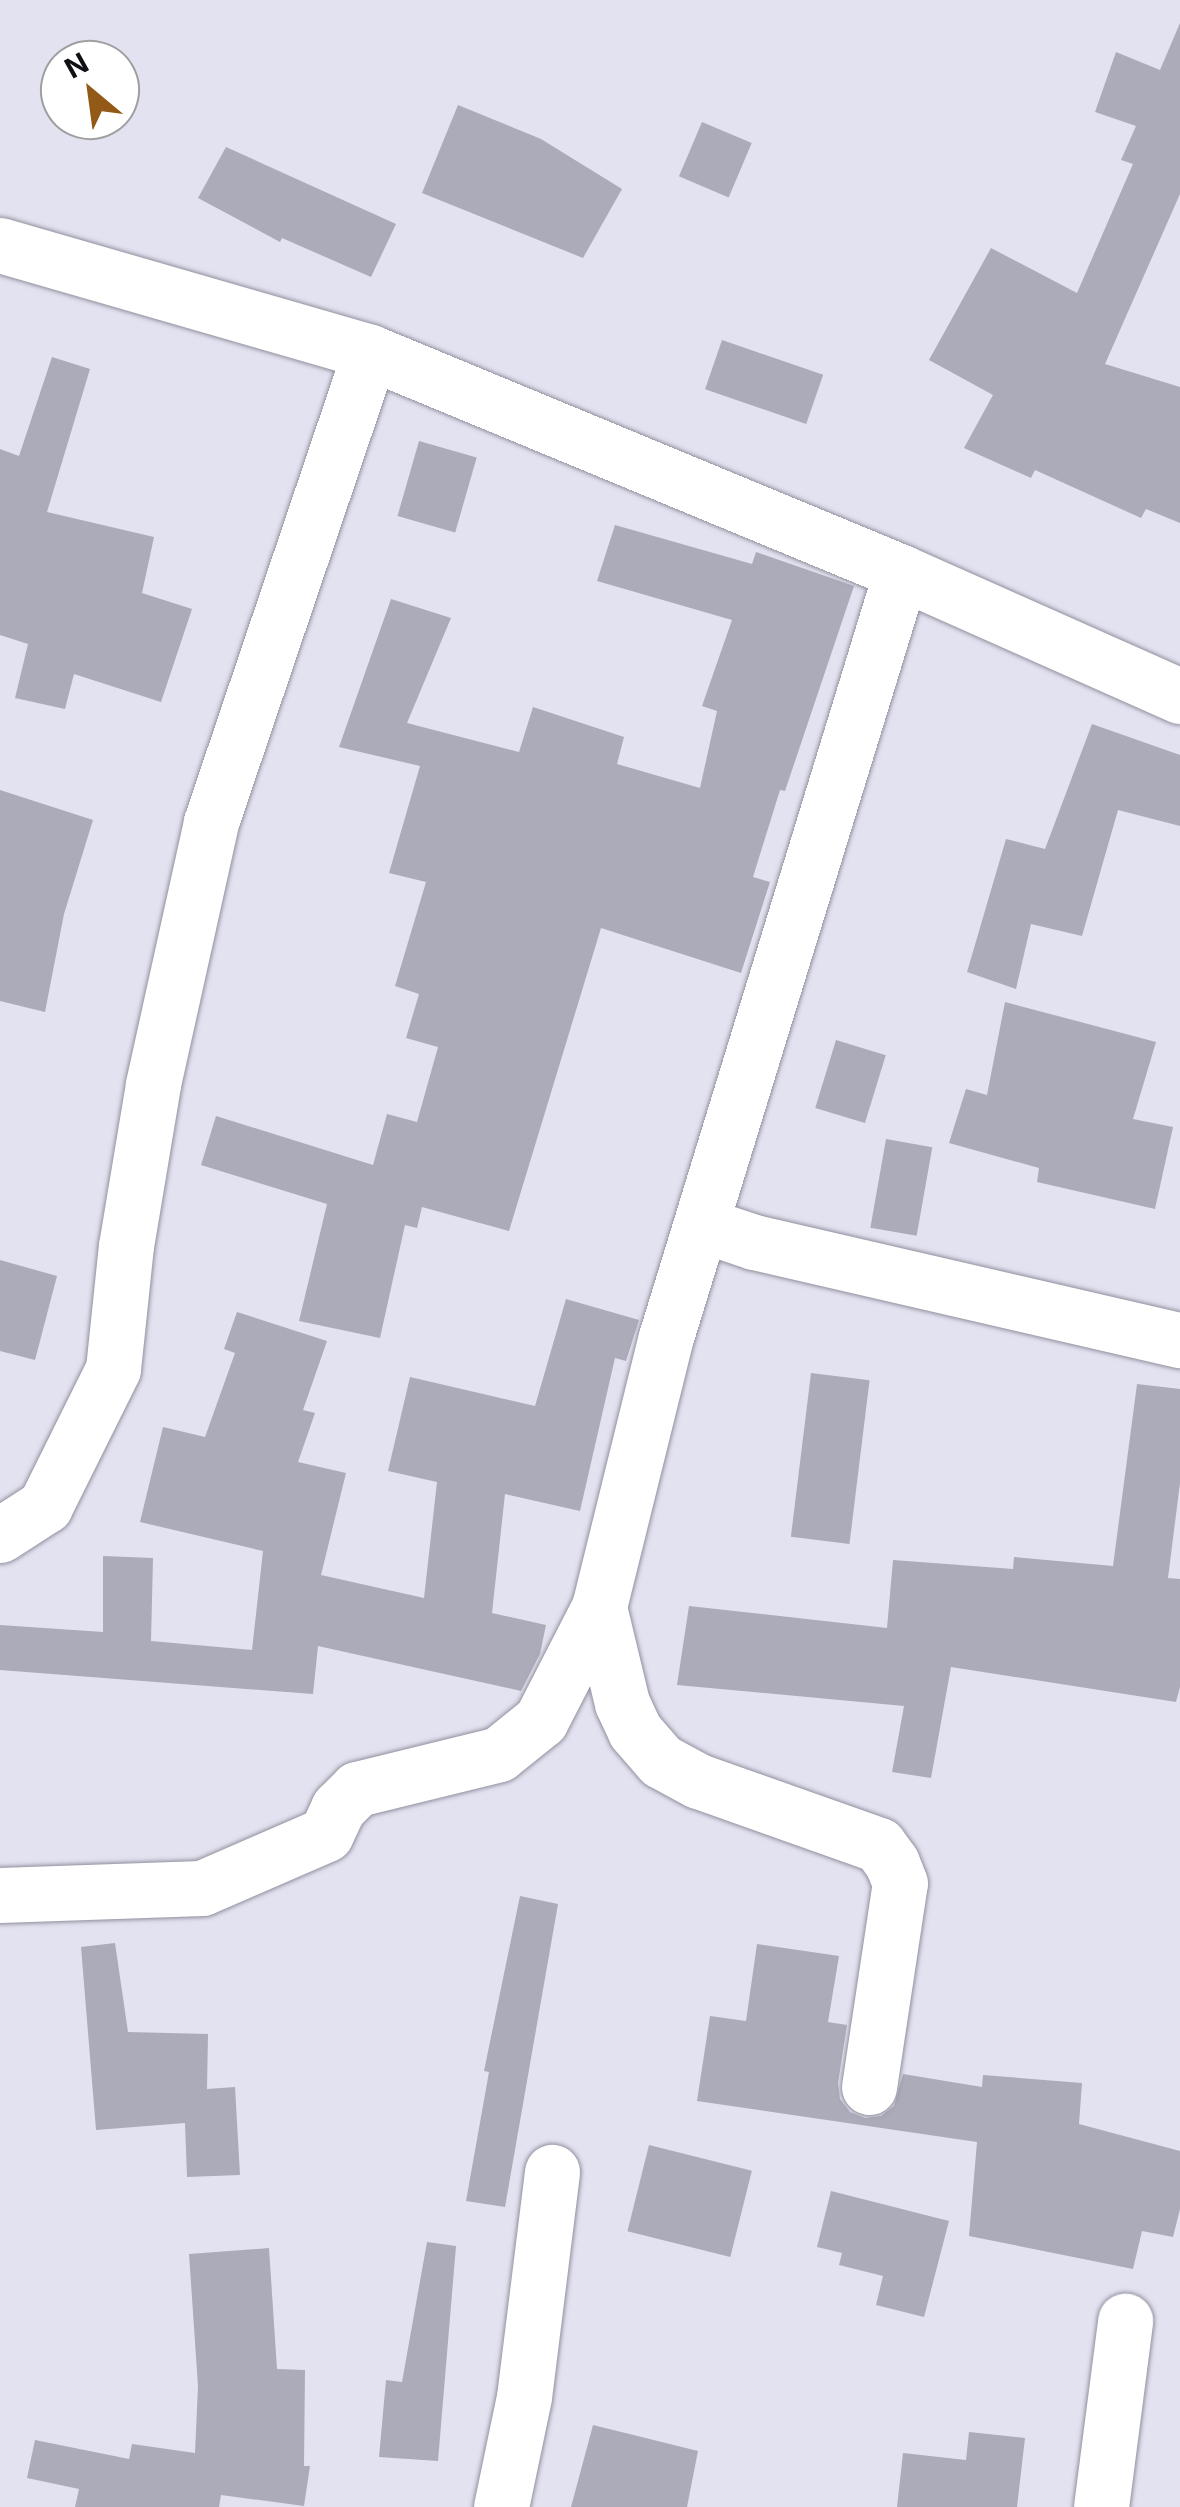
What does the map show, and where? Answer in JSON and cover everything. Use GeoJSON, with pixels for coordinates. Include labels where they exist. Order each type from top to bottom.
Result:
{"type":"FeatureCollection","features":[{"type":"Feature","properties":{"kind":"street"},"geometry":{"type":"LineString","coordinates":[[0,246],[370,352],[901,572],[1180,696]]}},
{"type":"Feature","properties":{"kind":"street"},"geometry":{"type":"LineString","coordinates":[[0,1535],[16,1529],[45,1506],[113,1368],[126,1246],[154,1084],[211,822],[370,352]]}},
{"type":"Feature","properties":{"kind":"street"},"geometry":{"type":"LineString","coordinates":[[0,1895],[202,1888],[326,1834],[338,1808],[357,1789],[499,1754],[540,1720],[599,1607],[666,1337],[901,572]]}},
{"type":"Feature","properties":{"kind":"street"},"geometry":{"type":"LineString","coordinates":[[702,1225],[754,1242],[1180,1340]]}},
{"type":"Feature","properties":{"kind":"street"},"geometry":{"type":"LineString","coordinates":[[599,1607],[622,1703],[635,1731],[661,1760],[698,1781],[879,1845],[892,1862],[900,1883],[869,2087]]}},
{"type":"Feature","properties":{"kind":"street"},"geometry":{"type":"LineString","coordinates":[[501,2507],[526,2378],[552,2172]]}},
{"type":"Feature","properties":{"kind":"street"},"geometry":{"type":"LineString","coordinates":[[1100,2507],[1125,2320]]}},
{"type":"Feature","properties":{"kind":"building"},"geometry":{"type":"Polygon","coordinates":[[[1180,23],[1180,194],[1105,364],[1180,387],[1180,523],[1146,509],[1141,518],[1035,470],[1031,478],[964,448],[993,395],[929,360],[991,248],[1077,293],[1133,164],[1121,160],[1136,126],[1095,112],[1116,52],[1160,70],[1180,23]]]}},
{"type":"Feature","properties":{"kind":"building"},"geometry":{"type":"Polygon","coordinates":[[[458,105],[541,139],[622,189],[583,258],[422,193],[458,105]]]}},
{"type":"Feature","properties":{"kind":"building"},"geometry":{"type":"Polygon","coordinates":[[[702,122],[752,143],[729,197],[679,176],[702,122]]]}},
{"type":"Feature","properties":{"kind":"building"},"geometry":{"type":"Polygon","coordinates":[[[226,147],[396,224],[371,277],[282,238],[280,242],[198,198],[226,147]]]}},
{"type":"Feature","properties":{"kind":"building"},"geometry":{"type":"Polygon","coordinates":[[[722,340],[823,375],[806,424],[705,389],[722,340]]]}},
{"type":"Feature","properties":{"kind":"building"},"geometry":{"type":"Polygon","coordinates":[[[52,357],[90,369],[47,512],[154,537],[142,593],[192,609],[161,702],[74,674],[65,709],[15,698],[28,644],[0,635],[0,449],[19,456],[52,357]]]}},
{"type":"Feature","properties":{"kind":"building"},"geometry":{"type":"Polygon","coordinates":[[[419,441],[477,458],[455,533],[398,516],[419,441]]]}},
{"type":"Feature","properties":{"kind":"building"},"geometry":{"type":"Polygon","coordinates":[[[615,525],[752,564],[756,552],[854,586],[785,791],[780,790],[753,877],[770,882],[741,973],[601,928],[509,1231],[422,1207],[417,1228],[405,1225],[380,1338],[299,1321],[327,1204],[201,1165],[216,1116],[373,1165],[387,1114],[417,1122],[438,1047],[406,1038],[419,994],[395,986],[426,882],[389,873],[420,766],[339,747],[391,599],[451,618],[407,723],[519,752],[533,707],[624,737],[617,764],[700,788],[717,711],[702,706],[732,620],[597,581],[615,525]]]}},
{"type":"Feature","properties":{"kind":"building"},"geometry":{"type":"Polygon","coordinates":[[[1092,724],[1180,755],[1180,826],[1118,810],[1082,936],[1031,924],[1016,989],[967,972],[1006,839],[1045,849],[1092,724]]]}},
{"type":"Feature","properties":{"kind":"building"},"geometry":{"type":"Polygon","coordinates":[[[0,790],[93,820],[64,914],[45,1012],[0,1001],[0,790]]]}},
{"type":"Feature","properties":{"kind":"building"},"geometry":{"type":"Polygon","coordinates":[[[1005,1002],[1156,1042],[1133,1119],[1173,1127],[1155,1209],[1037,1182],[1039,1168],[949,1143],[966,1089],[987,1095],[1005,1002]]]}},
{"type":"Feature","properties":{"kind":"building"},"geometry":{"type":"Polygon","coordinates":[[[836,1040],[886,1055],[865,1123],[815,1108],[836,1040]]]}},
{"type":"Feature","properties":{"kind":"building"},"geometry":{"type":"Polygon","coordinates":[[[886,1139],[932,1147],[917,1236],[870,1228],[886,1139]]]}},
{"type":"Feature","properties":{"kind":"building"},"geometry":{"type":"Polygon","coordinates":[[[0,1260],[57,1276],[35,1360],[0,1351],[0,1260]]]}},
{"type":"Feature","properties":{"kind":"building"},"geometry":{"type":"Polygon","coordinates":[[[566,1299],[639,1320],[626,1361],[615,1358],[580,1511],[505,1494],[492,1613],[546,1625],[540,1654],[521,1691],[318,1646],[313,1694],[0,1670],[0,1625],[103,1632],[103,1556],[153,1558],[151,1641],[252,1650],[263,1551],[140,1522],[163,1427],[205,1437],[235,1353],[224,1349],[237,1312],[327,1341],[303,1410],[315,1413],[298,1462],[346,1473],[321,1575],[424,1598],[437,1482],[388,1471],[410,1377],[535,1406],[566,1299]]]}},
{"type":"Feature","properties":{"kind":"building"},"geometry":{"type":"Polygon","coordinates":[[[811,1373],[870,1380],[849,1544],[791,1537],[811,1373]]]}},
{"type":"Feature","properties":{"kind":"building"},"geometry":{"type":"Polygon","coordinates":[[[1137,1384],[1180,1389],[1180,1483],[1168,1578],[1180,1579],[1180,1687],[1176,1702],[951,1667],[931,1778],[892,1772],[904,1706],[677,1685],[689,1606],[887,1628],[893,1560],[1013,1569],[1014,1557],[1113,1566],[1137,1384]]]}},
{"type":"Feature","properties":{"kind":"building"},"geometry":{"type":"Polygon","coordinates":[[[520,1896],[558,1904],[505,2207],[466,2201],[489,2072],[484,2071],[520,1896]]]}},
{"type":"Feature","properties":{"kind":"building"},"geometry":{"type":"Polygon","coordinates":[[[115,1943],[128,2032],[208,2034],[207,2089],[235,2087],[240,2175],[187,2177],[185,2123],[96,2130],[81,1947],[115,1943]]]}},
{"type":"Feature","properties":{"kind":"building"},"geometry":{"type":"Polygon","coordinates":[[[757,1944],[839,1956],[828,2022],[847,2025],[838,2083],[840,2099],[850,2112],[865,2118],[881,2116],[894,2106],[903,2074],[982,2087],[983,2075],[1082,2083],[1079,2124],[1180,2151],[1180,2209],[1173,2237],[1142,2231],[1133,2269],[969,2236],[977,2142],[697,2101],[710,2016],[746,2021],[757,1944]]]}},
{"type":"Feature","properties":{"kind":"building"},"geometry":{"type":"Polygon","coordinates":[[[649,2145],[752,2171],[730,2257],[627,2231],[649,2145]]]}},
{"type":"Feature","properties":{"kind":"building"},"geometry":{"type":"Polygon","coordinates":[[[831,2191],[949,2221],[924,2317],[876,2305],[883,2276],[839,2265],[842,2253],[817,2247],[831,2191]]]}},
{"type":"Feature","properties":{"kind":"building"},"geometry":{"type":"Polygon","coordinates":[[[427,2242],[456,2246],[438,2461],[379,2457],[386,2380],[402,2382],[427,2242]]]}},
{"type":"Feature","properties":{"kind":"building"},"geometry":{"type":"Polygon","coordinates":[[[269,2248],[277,2369],[305,2370],[304,2466],[310,2466],[304,2506],[221,2495],[219,2507],[75,2507],[79,2489],[27,2478],[35,2440],[129,2459],[132,2444],[195,2453],[198,2386],[189,2254],[269,2248]]]}},
{"type":"Feature","properties":{"kind":"building"},"geometry":{"type":"Polygon","coordinates":[[[593,2425],[698,2451],[687,2507],[571,2507],[593,2425]]]}},
{"type":"Feature","properties":{"kind":"building"},"geometry":{"type":"Polygon","coordinates":[[[969,2432],[1025,2438],[1017,2507],[897,2507],[903,2453],[966,2460],[969,2432]]]}}]}
